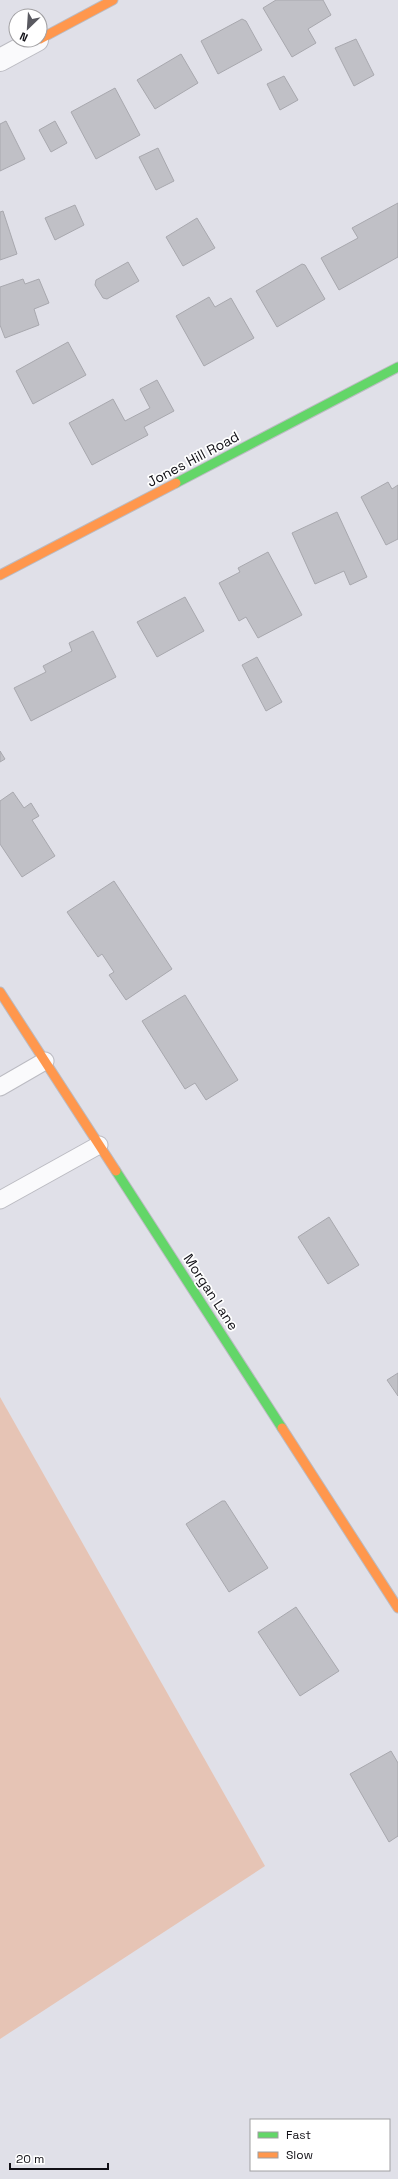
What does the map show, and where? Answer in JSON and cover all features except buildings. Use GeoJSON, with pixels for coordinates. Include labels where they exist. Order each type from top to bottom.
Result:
{"type":"FeatureCollection","features":[{"type":"Feature","properties":{"kind":"street"},"geometry":{"type":"LineString","coordinates":[[48,35],[113,0]]}},
{"type":"Feature","properties":{"kind":"street"},"geometry":{"type":"LineString","coordinates":[[0,60],[22,48]]}},
{"type":"Feature","properties":{"kind":"street","name":"Jones Hill Road"},"geometry":{"type":"LineString","coordinates":[[3,574],[398,367]]}},
{"type":"Feature","properties":{"kind":"street"},"geometry":{"type":"LineString","coordinates":[[2,560],[3,574]]}},
{"type":"Feature","properties":{"kind":"street","name":"Morgan Lane"},"geometry":{"type":"LineString","coordinates":[[0,992],[398,1608]]}},
{"type":"Feature","properties":{"kind":"lane"},"geometry":{"type":"LineString","coordinates":[[0,1087],[45,1061]]}},
{"type":"Feature","properties":{"kind":"lane"},"geometry":{"type":"LineString","coordinates":[[0,1200],[99,1145]]}},
{"type":"Feature","properties":{"kind":"shaded area"},"geometry":{"type":"Polygon","coordinates":[[[0,1397],[265,1866],[0,2039],[0,1397]]]}},
{"type":"Feature","properties":{"kind":"traffic: fast"},"geometry":{"type":"LineString","coordinates":[[176,483],[398,367]]}},
{"type":"Feature","properties":{"kind":"traffic: fast"},"geometry":{"type":"LineString","coordinates":[[116,1171],[282,1428]]}},
{"type":"Feature","properties":{"kind":"traffic: slow"},"geometry":{"type":"LineString","coordinates":[[48,35],[113,0]]}},
{"type":"Feature","properties":{"kind":"traffic: slow"},"geometry":{"type":"LineString","coordinates":[[0,575],[176,483]]}},
{"type":"Feature","properties":{"kind":"traffic: slow"},"geometry":{"type":"LineString","coordinates":[[0,992],[116,1171]]}},
{"type":"Feature","properties":{"kind":"traffic: slow"},"geometry":{"type":"LineString","coordinates":[[282,1428],[398,1608]]}}]}
